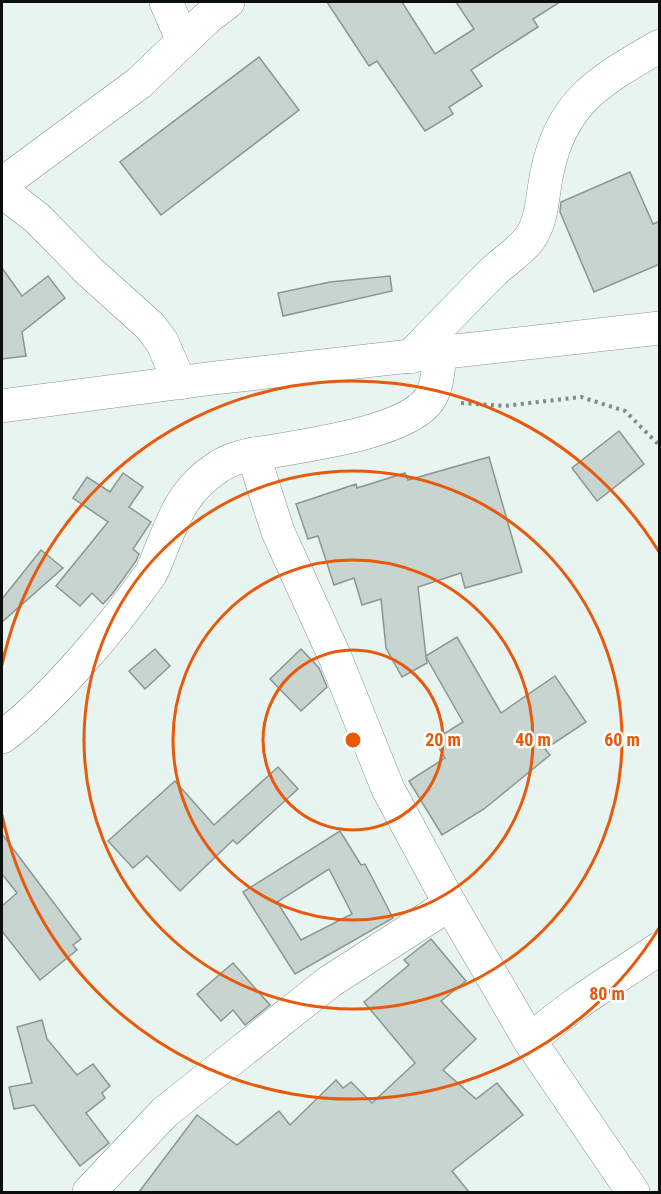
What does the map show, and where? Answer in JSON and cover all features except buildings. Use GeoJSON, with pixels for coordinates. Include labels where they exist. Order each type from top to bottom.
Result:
{"type":"FeatureCollection","features":[{"type":"Feature","properties":{"kind":"street"},"geometry":{"type":"LineString","coordinates":[[166,2],[183,41]]}},
{"type":"Feature","properties":{"kind":"street"},"geometry":{"type":"LineString","coordinates":[[2,184],[139,83],[228,2]]}},
{"type":"Feature","properties":{"kind":"street"},"geometry":{"type":"LineString","coordinates":[[425,355],[495,270],[529,240],[539,222],[555,138],[570,113],[589,91],[611,74],[660,46]]}},
{"type":"Feature","properties":{"kind":"street"},"geometry":{"type":"LineString","coordinates":[[2,191],[37,218],[90,272],[150,326],[162,342],[180,383]]}},
{"type":"Feature","properties":{"kind":"street"},"geometry":{"type":"LineString","coordinates":[[2,406],[180,383],[660,328]]}},
{"type":"Feature","properties":{"kind":"street"},"geometry":{"type":"LineString","coordinates":[[2,736],[15,727],[67,675],[150,574],[178,506],[197,482],[220,465],[253,454],[363,434],[404,419],[428,402],[437,380],[425,355]]}},
{"type":"Feature","properties":{"kind":"street"},"geometry":{"type":"LineString","coordinates":[[253,454],[278,532],[335,657],[388,789],[450,904],[530,1041],[633,1192]]}},
{"type":"Feature","properties":{"kind":"street"},"geometry":{"type":"LineString","coordinates":[[89,1192],[165,1112],[328,982],[450,904]]}},
{"type":"Feature","properties":{"kind":"street"},"geometry":{"type":"LineString","coordinates":[[530,1041],[552,1020],[600,985],[660,948]]}},
{"type":"Feature","properties":{"kind":"path"},"geometry":{"type":"LineString","coordinates":[[428,402],[504,406],[582,397],[626,411],[660,446]]}}]}
